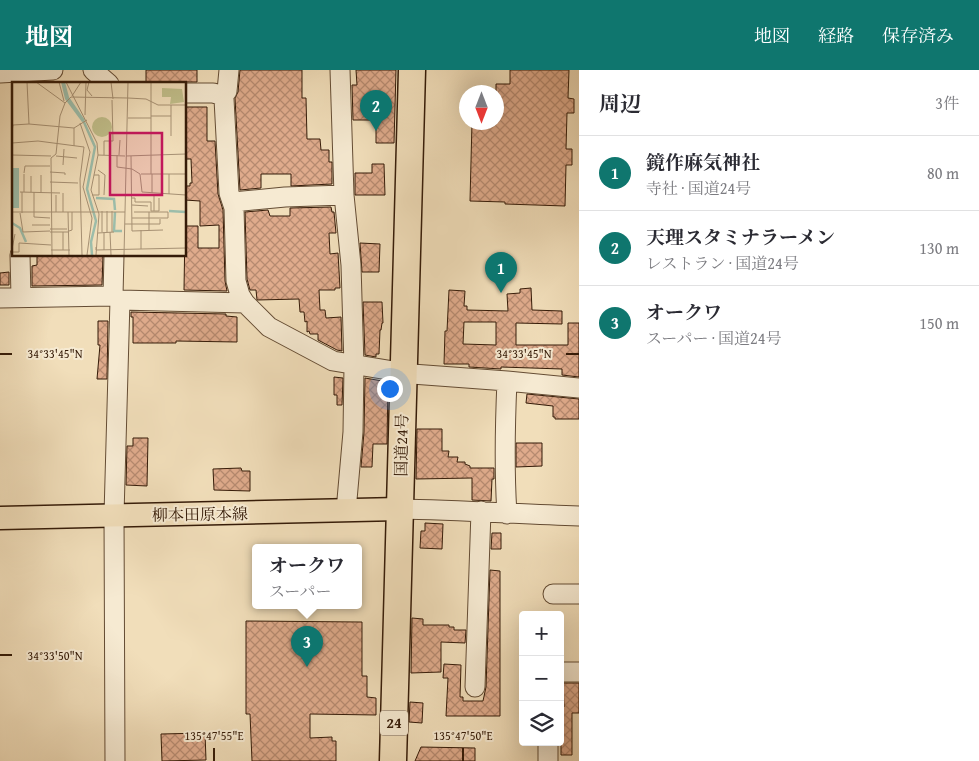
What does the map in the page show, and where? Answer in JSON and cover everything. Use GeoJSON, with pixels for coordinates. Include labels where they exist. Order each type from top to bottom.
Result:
{"type":"FeatureCollection","features":[{"type":"Feature","properties":{"kind":"highway","name":"国道24号"},"geometry":{"type":"LineString","coordinates":[[393,761],[412,70]]}},
{"type":"Feature","properties":{"kind":"main road","name":"柳本田原本線"},"geometry":{"type":"LineString","coordinates":[[0,518],[399,509]]}},
{"type":"Feature","properties":{"kind":"street"},"geometry":{"type":"LineString","coordinates":[[0,73],[53,70]]}},
{"type":"Feature","properties":{"kind":"street"},"geometry":{"type":"LineString","coordinates":[[93,70],[107,82]]}},
{"type":"Feature","properties":{"kind":"street"},"geometry":{"type":"LineString","coordinates":[[186,93],[213,93],[221,95],[228,91],[229,70]]}},
{"type":"Feature","properties":{"kind":"street"},"geometry":{"type":"LineString","coordinates":[[340,70],[344,194],[351,265],[354,366],[353,432],[346,511]]}},
{"type":"Feature","properties":{"kind":"street"},"geometry":{"type":"LineString","coordinates":[[221,95],[224,99],[229,194],[233,202],[236,281],[240,295],[245,303],[270,327],[333,361],[354,366],[412,374],[579,388]]}},
{"type":"Feature","properties":{"kind":"street"},"geometry":{"type":"LineString","coordinates":[[233,202],[285,196],[344,194]]}},
{"type":"Feature","properties":{"kind":"street"},"geometry":{"type":"LineString","coordinates":[[20,256],[20,297]]}},
{"type":"Feature","properties":{"kind":"street"},"geometry":{"type":"LineString","coordinates":[[114,256],[117,298],[114,515],[115,761]]}},
{"type":"Feature","properties":{"kind":"street"},"geometry":{"type":"LineString","coordinates":[[0,298],[117,298],[245,303]]}},
{"type":"Feature","properties":{"kind":"street"},"geometry":{"type":"LineString","coordinates":[[507,381],[505,486],[508,514]]}},
{"type":"Feature","properties":{"kind":"street"},"geometry":{"type":"LineString","coordinates":[[399,509],[579,516]]}},
{"type":"Feature","properties":{"kind":"street"},"geometry":{"type":"LineString","coordinates":[[475,687],[481,511]]}},
{"type":"Feature","properties":{"kind":"street"},"geometry":{"type":"LineString","coordinates":[[552,594],[579,594]]}},
{"type":"Feature","properties":{"kind":"street"},"geometry":{"type":"LineString","coordinates":[[564,672],[579,672]]}},
{"type":"Feature","properties":{"kind":"street"},"geometry":{"type":"LineString","coordinates":[[548,746],[548,761]]}},
{"type":"Feature","properties":{"kind":"building"},"geometry":{"type":"Polygon","coordinates":[[[146,70],[197,70],[197,82],[146,82],[146,70]]]}},
{"type":"Feature","properties":{"kind":"building"},"geometry":{"type":"Polygon","coordinates":[[[240,70],[302,70],[302,98],[306,98],[307,139],[320,139],[321,150],[329,150],[329,162],[332,162],[332,184],[291,186],[291,174],[261,174],[261,188],[240,190],[235,98],[238,92],[240,70]]]}},
{"type":"Feature","properties":{"kind":"building"},"geometry":{"type":"Polygon","coordinates":[[[356,70],[396,70],[394,143],[376,143],[376,120],[353,120],[352,85],[357,85],[356,70]]]}},
{"type":"Feature","properties":{"kind":"building"},"geometry":{"type":"Polygon","coordinates":[[[510,70],[569,70],[568,98],[574,99],[574,113],[567,113],[566,149],[572,149],[572,165],[566,165],[565,206],[470,201],[472,130],[504,130],[504,85],[496,84],[510,84],[510,70]]]}},
{"type":"Feature","properties":{"kind":"building"},"geometry":{"type":"Polygon","coordinates":[[[186,107],[207,107],[207,141],[215,141],[218,194],[223,210],[225,281],[227,291],[184,290],[186,226],[198,226],[198,248],[219,248],[219,225],[200,226],[200,201],[186,200],[186,186],[190,186],[190,183],[192,183],[191,159],[186,159],[186,107]]]}},
{"type":"Feature","properties":{"kind":"building"},"geometry":{"type":"Polygon","coordinates":[[[372,164],[384,164],[385,195],[355,195],[355,173],[372,173],[372,164]]]}},
{"type":"Feature","properties":{"kind":"building"},"geometry":{"type":"Polygon","coordinates":[[[331,207],[332,212],[334,212],[336,233],[329,233],[330,254],[338,253],[340,288],[335,288],[335,290],[319,290],[320,310],[325,310],[326,318],[341,317],[342,351],[318,340],[318,334],[307,332],[307,321],[305,322],[304,312],[300,312],[299,299],[257,300],[256,290],[250,290],[247,279],[245,212],[268,210],[270,216],[290,216],[290,208],[331,207]]]}},
{"type":"Feature","properties":{"kind":"building"},"geometry":{"type":"Polygon","coordinates":[[[360,243],[380,244],[379,272],[362,272],[360,243]]]}},
{"type":"Feature","properties":{"kind":"building"},"geometry":{"type":"Polygon","coordinates":[[[37,256],[103,256],[102,285],[32,286],[32,266],[37,265],[37,256]]]}},
{"type":"Feature","properties":{"kind":"building"},"geometry":{"type":"Polygon","coordinates":[[[9,272],[9,285],[0,285],[0,273],[9,272]]]}},
{"type":"Feature","properties":{"kind":"building"},"geometry":{"type":"Polygon","coordinates":[[[531,288],[532,310],[562,311],[562,324],[516,323],[516,345],[568,345],[568,323],[579,323],[579,377],[562,375],[562,369],[501,367],[501,369],[469,367],[469,364],[444,364],[449,290],[465,291],[464,306],[467,306],[467,310],[508,311],[507,294],[520,293],[520,289],[531,288]],[[464,322],[463,344],[496,345],[496,322],[464,322]]]}},
{"type":"Feature","properties":{"kind":"building"},"geometry":{"type":"Polygon","coordinates":[[[363,302],[382,302],[383,323],[380,330],[379,354],[376,354],[376,357],[365,355],[363,302]]]}},
{"type":"Feature","properties":{"kind":"building"},"geometry":{"type":"Polygon","coordinates":[[[131,312],[226,314],[226,316],[237,317],[237,342],[176,341],[176,343],[133,343],[133,317],[131,317],[131,312]]]}},
{"type":"Feature","properties":{"kind":"building"},"geometry":{"type":"Polygon","coordinates":[[[98,321],[108,321],[107,379],[97,379],[100,345],[98,345],[98,321]]]}},
{"type":"Feature","properties":{"kind":"building"},"geometry":{"type":"Polygon","coordinates":[[[334,377],[343,378],[342,405],[337,405],[337,395],[334,395],[334,377]]]}},
{"type":"Feature","properties":{"kind":"building"},"geometry":{"type":"Polygon","coordinates":[[[365,378],[388,382],[387,444],[373,444],[372,467],[361,467],[365,378]]]}},
{"type":"Feature","properties":{"kind":"building"},"geometry":{"type":"Polygon","coordinates":[[[527,394],[579,399],[579,419],[555,419],[553,417],[553,406],[526,403],[527,394]]]}},
{"type":"Feature","properties":{"kind":"building"},"geometry":{"type":"Polygon","coordinates":[[[417,429],[442,429],[442,451],[449,451],[448,457],[458,457],[457,462],[465,462],[470,468],[494,468],[491,501],[472,500],[472,478],[416,479],[417,429]]]}},
{"type":"Feature","properties":{"kind":"building"},"geometry":{"type":"Polygon","coordinates":[[[133,438],[148,438],[147,486],[126,485],[127,446],[133,446],[133,438]]]}},
{"type":"Feature","properties":{"kind":"building"},"geometry":{"type":"Polygon","coordinates":[[[516,443],[542,443],[542,466],[516,467],[516,443]]]}},
{"type":"Feature","properties":{"kind":"building"},"geometry":{"type":"Polygon","coordinates":[[[241,468],[242,471],[250,471],[250,491],[214,490],[213,469],[241,468]]]}},
{"type":"Feature","properties":{"kind":"building"},"geometry":{"type":"Polygon","coordinates":[[[425,523],[443,524],[442,549],[420,548],[421,531],[425,531],[425,523]]]}},
{"type":"Feature","properties":{"kind":"building"},"geometry":{"type":"Polygon","coordinates":[[[492,533],[501,533],[501,549],[491,549],[492,533]]]}},
{"type":"Feature","properties":{"kind":"building"},"geometry":{"type":"Polygon","coordinates":[[[490,570],[500,571],[500,716],[446,716],[448,678],[443,678],[444,664],[461,665],[460,697],[463,697],[463,701],[483,701],[486,687],[490,570]]]}},
{"type":"Feature","properties":{"kind":"building"},"geometry":{"type":"Polygon","coordinates":[[[412,618],[423,619],[423,625],[449,625],[449,627],[454,627],[454,630],[466,630],[465,643],[441,642],[441,672],[411,673],[412,618]]]}},
{"type":"Feature","properties":{"kind":"building"},"geometry":{"type":"Polygon","coordinates":[[[246,621],[362,622],[362,676],[367,676],[367,697],[376,698],[376,715],[310,714],[310,738],[332,737],[332,741],[336,741],[336,761],[252,761],[250,714],[246,714],[246,621]]]}},
{"type":"Feature","properties":{"kind":"building"},"geometry":{"type":"Polygon","coordinates":[[[564,683],[579,683],[579,713],[572,713],[572,755],[561,755],[561,746],[564,746],[564,683]]]}},
{"type":"Feature","properties":{"kind":"building"},"geometry":{"type":"Polygon","coordinates":[[[410,702],[423,703],[422,723],[409,722],[410,702]]]}},
{"type":"Feature","properties":{"kind":"building"},"geometry":{"type":"Polygon","coordinates":[[[205,733],[206,760],[162,761],[161,734],[205,733]]]}},
{"type":"Feature","properties":{"kind":"building"},"geometry":{"type":"Polygon","coordinates":[[[421,747],[475,748],[475,761],[415,761],[421,747]]]}},
{"type":"Feature","properties":{"kind":"place","name":"天理スタミナラーメン"},"geometry":{"type":"Point","coordinates":[376,131]}},
{"type":"Feature","properties":{"kind":"place","name":"鏡作麻気神社"},"geometry":{"type":"Point","coordinates":[501,293]}},
{"type":"Feature","properties":{"kind":"place","name":"オークワ"},"geometry":{"type":"Point","coordinates":[307,667]}}]}
